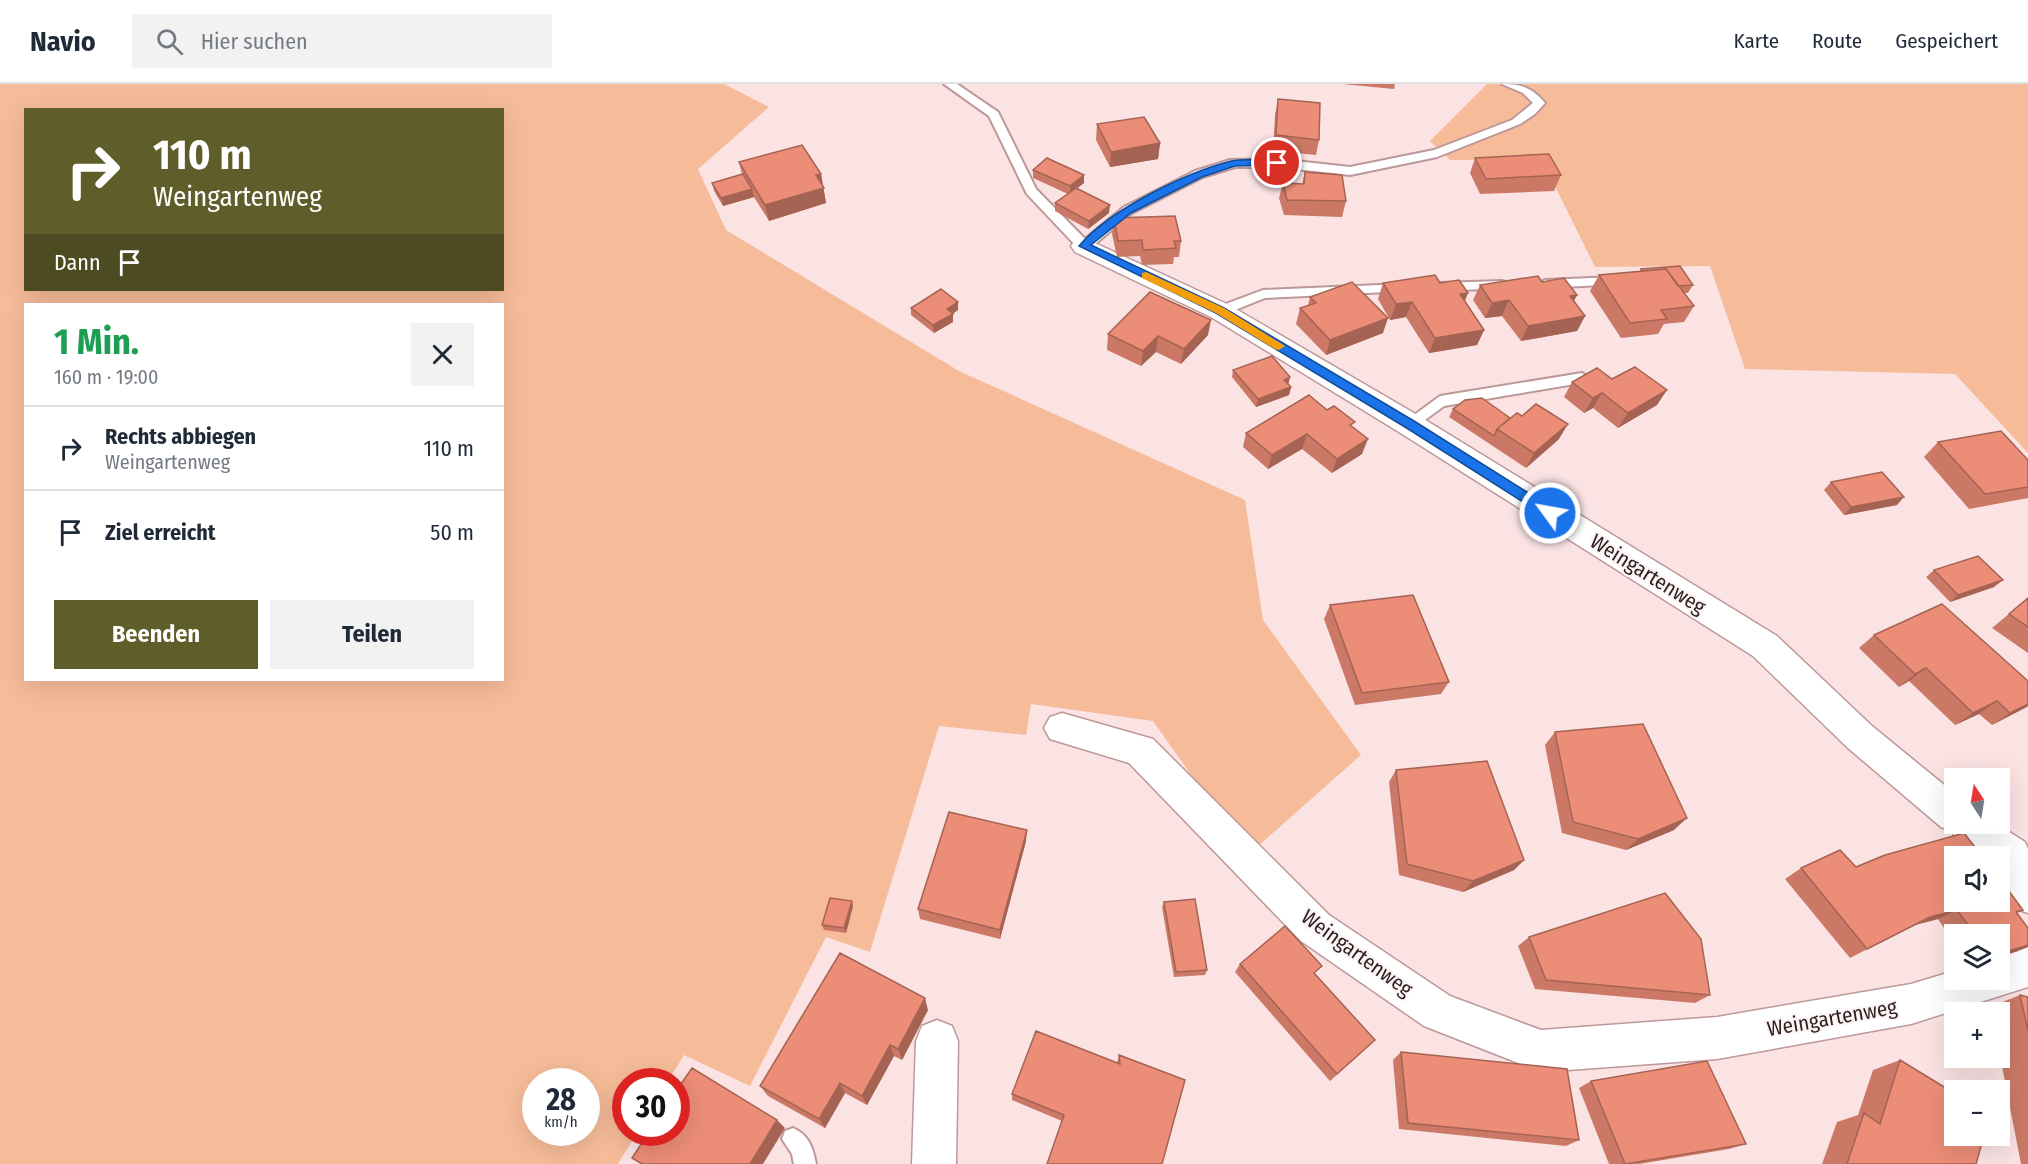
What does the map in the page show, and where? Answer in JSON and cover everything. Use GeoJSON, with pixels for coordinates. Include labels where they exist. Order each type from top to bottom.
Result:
{"type":"FeatureCollection","features":[{"type":"Feature","properties":{"kind":"street","name":"Weingartenweg"},"geometry":{"type":"LineString","coordinates":[[1084,246],[1220,310],[1409,424],[1765,646],[1860,737],[1944,807]]}},
{"type":"Feature","properties":{"kind":"street","name":"Weingartenweg"},"geometry":{"type":"LineString","coordinates":[[1062,728],[1140,750],[1315,928],[1438,1011],[1541,1051],[1717,1038],[1911,1004],[1956,990]]}},
{"type":"Feature","properties":{"kind":"street"},"geometry":{"type":"LineString","coordinates":[[1983,834],[2020,857],[2028,895]]}},
{"type":"Feature","properties":{"kind":"street"},"geometry":{"type":"LineString","coordinates":[[2010,973],[2028,967]]}},
{"type":"Feature","properties":{"kind":"street"},"geometry":{"type":"LineString","coordinates":[[934,1164],[937,1041]]}},
{"type":"Feature","properties":{"kind":"lane"},"geometry":{"type":"LineString","coordinates":[[950,84],[994,114],[1031,191],[1084,246],[1128,210],[1199,174],[1234,164],[1277,163],[1350,171],[1437,153],[1516,123],[1539,103],[1527,91],[1508,84]]}},
{"type":"Feature","properties":{"kind":"lane"},"geometry":{"type":"LineString","coordinates":[[1220,310],[1263,294],[1625,281]]}},
{"type":"Feature","properties":{"kind":"lane"},"geometry":{"type":"LineString","coordinates":[[1409,424],[1440,401],[1582,378]]}},
{"type":"Feature","properties":{"kind":"lane"},"geometry":{"type":"LineString","coordinates":[[793,1139],[802,1149],[805,1164]]}},
{"type":"Feature","properties":{"kind":"shaded area"},"geometry":{"type":"Polygon","coordinates":[[[0,84],[724,84],[769,107],[698,169],[726,230],[959,371],[1245,500],[1263,620],[1361,755],[1248,855],[1153,721],[1031,704],[1026,735],[939,726],[870,952],[826,937],[750,1086],[684,1055],[676,1068],[612,1068],[612,1146],[629,1146],[618,1164],[0,1164],[0,84]]]}},
{"type":"Feature","properties":{"kind":"shaded area"},"geometry":{"type":"Polygon","coordinates":[[[1487,84],[2028,84],[2028,453],[1955,374],[1745,369],[1710,266],[1595,267],[1542,160],[1450,160],[1430,141],[1487,84]]]}},
{"type":"Feature","properties":{"kind":"building"},"geometry":{"type":"Polygon","coordinates":[[[1278,99],[1320,103],[1319,140],[1276,135],[1278,99]]]}},
{"type":"Feature","properties":{"kind":"building"},"geometry":{"type":"Polygon","coordinates":[[[1144,117],[1160,143],[1111,152],[1097,124],[1144,117]]]}},
{"type":"Feature","properties":{"kind":"building"},"geometry":{"type":"Polygon","coordinates":[[[802,145],[821,174],[816,175],[824,188],[765,205],[739,162],[802,145]]]}},
{"type":"Feature","properties":{"kind":"building"},"geometry":{"type":"Polygon","coordinates":[[[1549,154],[1561,175],[1486,179],[1475,158],[1549,154]]]}},
{"type":"Feature","properties":{"kind":"building"},"geometry":{"type":"Polygon","coordinates":[[[1047,158],[1084,175],[1070,186],[1033,170],[1047,158]]]}},
{"type":"Feature","properties":{"kind":"building"},"geometry":{"type":"Polygon","coordinates":[[[1305,172],[1342,175],[1346,201],[1287,200],[1283,183],[1304,184],[1305,172]]]}},
{"type":"Feature","properties":{"kind":"building"},"geometry":{"type":"Polygon","coordinates":[[[743,174],[752,189],[721,198],[712,183],[743,174]]]}},
{"type":"Feature","properties":{"kind":"building"},"geometry":{"type":"Polygon","coordinates":[[[1076,188],[1110,205],[1089,221],[1055,203],[1076,188]]]}},
{"type":"Feature","properties":{"kind":"building"},"geometry":{"type":"Polygon","coordinates":[[[1175,216],[1181,241],[1174,241],[1176,248],[1143,250],[1142,240],[1118,241],[1114,218],[1175,216]]]}},
{"type":"Feature","properties":{"kind":"building"},"geometry":{"type":"Polygon","coordinates":[[[1680,266],[1693,285],[1678,286],[1666,269],[1642,271],[1641,269],[1680,266]]]}},
{"type":"Feature","properties":{"kind":"building"},"geometry":{"type":"Polygon","coordinates":[[[1666,269],[1694,306],[1661,310],[1667,319],[1630,323],[1599,275],[1666,269]]]}},
{"type":"Feature","properties":{"kind":"building"},"geometry":{"type":"Polygon","coordinates":[[[1435,275],[1440,283],[1459,280],[1468,293],[1460,294],[1484,330],[1435,338],[1412,302],[1396,304],[1383,283],[1435,275]]]}},
{"type":"Feature","properties":{"kind":"building"},"geometry":{"type":"Polygon","coordinates":[[[1538,276],[1542,282],[1564,278],[1577,295],[1570,296],[1585,316],[1528,326],[1509,300],[1492,303],[1480,285],[1538,276]]]}},
{"type":"Feature","properties":{"kind":"building"},"geometry":{"type":"Polygon","coordinates":[[[1352,282],[1388,318],[1330,340],[1300,308],[1316,303],[1310,297],[1352,282]]]}},
{"type":"Feature","properties":{"kind":"building"},"geometry":{"type":"Polygon","coordinates":[[[941,289],[958,302],[947,309],[953,314],[933,325],[911,308],[941,289]]]}},
{"type":"Feature","properties":{"kind":"building"},"geometry":{"type":"Polygon","coordinates":[[[1150,292],[1211,320],[1184,349],[1158,336],[1143,351],[1108,334],[1150,292]]]}},
{"type":"Feature","properties":{"kind":"building"},"geometry":{"type":"Polygon","coordinates":[[[1272,356],[1290,377],[1284,380],[1291,387],[1258,399],[1233,370],[1272,356]]]}},
{"type":"Feature","properties":{"kind":"building"},"geometry":{"type":"Polygon","coordinates":[[[1635,367],[1667,390],[1628,413],[1602,393],[1593,398],[1572,382],[1597,368],[1612,379],[1635,367]]]}},
{"type":"Feature","properties":{"kind":"building"},"geometry":{"type":"Polygon","coordinates":[[[1309,395],[1327,410],[1334,406],[1355,422],[1350,425],[1368,439],[1337,459],[1307,434],[1272,455],[1246,433],[1309,395]]]}},
{"type":"Feature","properties":{"kind":"building"},"geometry":{"type":"Polygon","coordinates":[[[1482,398],[1510,418],[1497,429],[1494,436],[1453,409],[1465,400],[1482,398]]]}},
{"type":"Feature","properties":{"kind":"building"},"geometry":{"type":"Polygon","coordinates":[[[1536,404],[1568,424],[1534,453],[1497,429],[1517,413],[1522,416],[1536,404]]]}},
{"type":"Feature","properties":{"kind":"building"},"geometry":{"type":"Polygon","coordinates":[[[2001,431],[2028,460],[2028,487],[1985,494],[1938,442],[2001,431]]]}},
{"type":"Feature","properties":{"kind":"building"},"geometry":{"type":"Polygon","coordinates":[[[1882,472],[1904,497],[1851,507],[1831,482],[1882,472]]]}},
{"type":"Feature","properties":{"kind":"building"},"geometry":{"type":"Polygon","coordinates":[[[1978,556],[2003,580],[1958,595],[1934,570],[1978,556]]]}},
{"type":"Feature","properties":{"kind":"building"},"geometry":{"type":"Polygon","coordinates":[[[1413,595],[1449,682],[1362,693],[1330,605],[1413,595]]]}},
{"type":"Feature","properties":{"kind":"building"},"geometry":{"type":"Polygon","coordinates":[[[2028,598],[2028,627],[2009,614],[2028,598]]]}},
{"type":"Feature","properties":{"kind":"building"},"geometry":{"type":"Polygon","coordinates":[[[1942,604],[2028,681],[2028,704],[2010,713],[1997,701],[1973,713],[1926,668],[1915,674],[1874,635],[1942,604]]]}},
{"type":"Feature","properties":{"kind":"building"},"geometry":{"type":"Polygon","coordinates":[[[1643,724],[1687,818],[1638,839],[1573,822],[1555,732],[1643,724]]]}},
{"type":"Feature","properties":{"kind":"building"},"geometry":{"type":"Polygon","coordinates":[[[1487,761],[1524,860],[1473,881],[1407,864],[1396,770],[1487,761]]]}},
{"type":"Feature","properties":{"kind":"building"},"geometry":{"type":"Polygon","coordinates":[[[949,812],[1027,830],[1000,930],[918,909],[949,812]]]}},
{"type":"Feature","properties":{"kind":"building"},"geometry":{"type":"Polygon","coordinates":[[[1960,834],[1965,834],[1974,846],[1944,846],[1944,912],[1949,912],[1930,917],[1867,949],[1801,868],[1840,850],[1856,867],[1885,855],[1960,834]]]}},
{"type":"Feature","properties":{"kind":"building"},"geometry":{"type":"Polygon","coordinates":[[[2010,892],[2023,910],[2016,912],[2028,928],[2028,945],[2010,951],[2010,924],[1968,924],[1958,912],[2010,912],[2010,892]]]}},
{"type":"Feature","properties":{"kind":"building"},"geometry":{"type":"Polygon","coordinates":[[[1665,893],[1701,939],[1710,995],[1546,980],[1529,937],[1665,893]]]}},
{"type":"Feature","properties":{"kind":"building"},"geometry":{"type":"Polygon","coordinates":[[[830,898],[852,901],[844,928],[822,925],[830,898]]]}},
{"type":"Feature","properties":{"kind":"building"},"geometry":{"type":"Polygon","coordinates":[[[1195,899],[1207,970],[1176,972],[1164,902],[1195,899]]]}},
{"type":"Feature","properties":{"kind":"building"},"geometry":{"type":"Polygon","coordinates":[[[1285,926],[1322,966],[1314,973],[1375,1040],[1337,1074],[1240,964],[1285,926]]]}},
{"type":"Feature","properties":{"kind":"building"},"geometry":{"type":"Polygon","coordinates":[[[840,953],[925,998],[898,1049],[890,1045],[862,1096],[840,1083],[819,1119],[760,1086],[840,953]]]}},
{"type":"Feature","properties":{"kind":"building"},"geometry":{"type":"Polygon","coordinates":[[[2020,995],[2028,997],[2028,1031],[2020,995]]]}},
{"type":"Feature","properties":{"kind":"building"},"geometry":{"type":"Polygon","coordinates":[[[1036,1031],[1120,1064],[1119,1055],[1185,1080],[1162,1164],[1047,1164],[1064,1115],[1012,1094],[1036,1031]]]}},
{"type":"Feature","properties":{"kind":"building"},"geometry":{"type":"Polygon","coordinates":[[[1401,1052],[1567,1069],[1579,1140],[1408,1123],[1401,1052]]]}},
{"type":"Feature","properties":{"kind":"building"},"geometry":{"type":"Polygon","coordinates":[[[1900,1060],[1944,1087],[1944,1146],[1981,1146],[1976,1164],[1847,1164],[1864,1113],[1880,1124],[1900,1060]]]}},
{"type":"Feature","properties":{"kind":"building"},"geometry":{"type":"Polygon","coordinates":[[[1707,1061],[1746,1144],[1625,1164],[1591,1081],[1707,1061]]]}},
{"type":"Feature","properties":{"kind":"building"},"geometry":{"type":"Polygon","coordinates":[[[692,1068],[777,1120],[750,1164],[642,1164],[632,1158],[640,1146],[690,1146],[690,1071],[692,1068]]]}},
{"type":"Feature","properties":{"kind":"slow traffic"},"geometry":{"type":"LineString","coordinates":[[1146,275],[1220,310],[1279,346]]}},
{"type":"Feature","properties":{"kind":"route"},"geometry":{"type":"LineString","coordinates":[[1277,163],[1234,164],[1199,174],[1128,210],[1084,246],[1220,310],[1409,424],[1550,513]]}}]}
